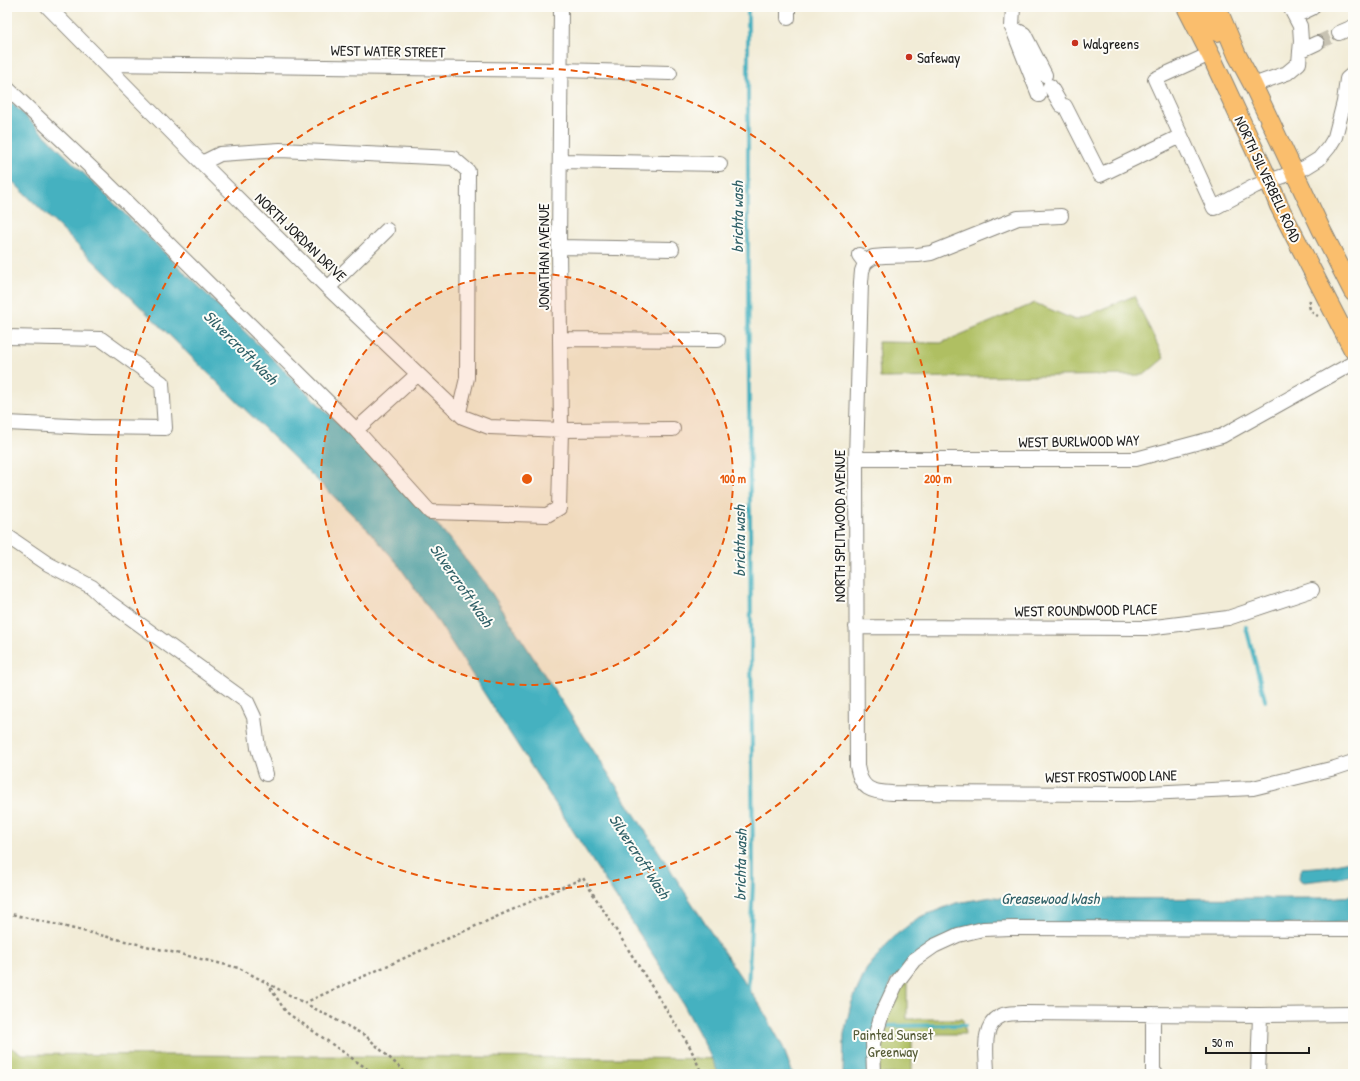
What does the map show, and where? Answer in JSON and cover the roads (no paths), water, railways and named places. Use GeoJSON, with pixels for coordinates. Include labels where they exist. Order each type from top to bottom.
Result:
{"type":"FeatureCollection","features":[{"type":"Feature","properties":{"kind":"main road","name":"NORTH SILVERBELL ROAD"},"geometry":{"type":"LineString","coordinates":[[1186,7],[1210,54],[1269,181],[1279,206],[1353,350]]}},
{"type":"Feature","properties":{"kind":"main road"},"geometry":{"type":"LineString","coordinates":[[1203,7],[1217,32],[1237,55]]}},
{"type":"Feature","properties":{"kind":"main road","name":"NORTH SILVERBELL ROAD"},"geometry":{"type":"LineString","coordinates":[[1217,7],[1237,55],[1353,292]]}},
{"type":"Feature","properties":{"kind":"street","name":"NORTH JORDAN DRIVE"},"geometry":{"type":"LineString","coordinates":[[48,7],[328,288],[463,417],[489,427],[561,430],[673,429]]}},
{"type":"Feature","properties":{"kind":"street","name":"JONATHAN AVENUE"},"geometry":{"type":"LineString","coordinates":[[356,430],[430,512],[547,515],[559,508],[561,430],[559,247],[561,7]]}},
{"type":"Feature","properties":{"kind":"street"},"geometry":{"type":"LineString","coordinates":[[1013,7],[1012,27],[1039,95]]}},
{"type":"Feature","properties":{"kind":"street"},"geometry":{"type":"LineString","coordinates":[[1253,85],[1287,73],[1300,63],[1300,26],[1292,11],[1312,8]]}},
{"type":"Feature","properties":{"kind":"street"},"geometry":{"type":"LineString","coordinates":[[1012,27],[1024,34],[1047,80],[1063,106],[1100,175],[1181,136]]}},
{"type":"Feature","properties":{"kind":"street"},"geometry":{"type":"LineString","coordinates":[[1339,33],[1353,27]]}},
{"type":"Feature","properties":{"kind":"street"},"geometry":{"type":"LineString","coordinates":[[1300,51],[1317,43]]}},
{"type":"Feature","properties":{"kind":"street"},"geometry":{"type":"LineString","coordinates":[[1210,54],[1156,79],[1214,208],[1255,186],[1295,172],[1319,159],[1335,137],[1347,79],[1353,74]]}},
{"type":"Feature","properties":{"kind":"street","name":"WEST WATER STREET"},"geometry":{"type":"LineString","coordinates":[[105,64],[560,70],[670,73]]}},
{"type":"Feature","properties":{"kind":"street"},"geometry":{"type":"LineString","coordinates":[[7,88],[101,178],[356,430],[418,374]]}},
{"type":"Feature","properties":{"kind":"street"},"geometry":{"type":"LineString","coordinates":[[202,163],[220,154],[280,150],[453,158],[468,171],[467,378],[459,412]]}},
{"type":"Feature","properties":{"kind":"street"},"geometry":{"type":"LineString","coordinates":[[560,161],[720,164]]}},
{"type":"Feature","properties":{"kind":"street","name":"NORTH SPLITWOOD AVENUE"},"geometry":{"type":"LineString","coordinates":[[863,789],[857,766],[856,627],[856,459],[862,259],[931,253],[1018,218],[1061,216]]}},
{"type":"Feature","properties":{"kind":"street"},"geometry":{"type":"LineString","coordinates":[[328,288],[387,230]]}},
{"type":"Feature","properties":{"kind":"street"},"geometry":{"type":"LineString","coordinates":[[559,247],[672,249]]}},
{"type":"Feature","properties":{"kind":"street"},"geometry":{"type":"LineString","coordinates":[[7,337],[100,339],[162,383],[165,428],[91,427],[7,423]]}},
{"type":"Feature","properties":{"kind":"street"},"geometry":{"type":"LineString","coordinates":[[560,339],[718,340]]}},
{"type":"Feature","properties":{"kind":"street","name":"WEST BURLWOOD WAY"},"geometry":{"type":"LineString","coordinates":[[856,459],[1136,459],[1222,436],[1353,363]]}},
{"type":"Feature","properties":{"kind":"street"},"geometry":{"type":"LineString","coordinates":[[7,536],[48,564],[92,586],[106,600],[248,702],[254,717],[258,748],[266,774]]}},
{"type":"Feature","properties":{"kind":"street","name":"WEST ROUNDWOOD PLACE"},"geometry":{"type":"LineString","coordinates":[[856,627],[1147,628],[1228,618],[1312,590]]}},
{"type":"Feature","properties":{"kind":"street","name":"WEST FROSTWOOD LANE"},"geometry":{"type":"LineString","coordinates":[[863,789],[892,792],[1120,794],[1253,788],[1335,768],[1353,762]]}},
{"type":"Feature","properties":{"kind":"street"},"geometry":{"type":"LineString","coordinates":[[874,1074],[873,1042],[882,1014],[897,982],[914,960],[934,946],[958,935],[983,929],[1011,928],[1353,929]]}},
{"type":"Feature","properties":{"kind":"street"},"geometry":{"type":"LineString","coordinates":[[987,1074],[987,1039],[989,1026],[994,1016],[1005,1014],[1353,1014]]}},
{"type":"Feature","properties":{"kind":"street"},"geometry":{"type":"LineString","coordinates":[[1153,1014],[1153,1072],[1156,1074]]}},
{"type":"Feature","properties":{"kind":"street"},"geometry":{"type":"LineString","coordinates":[[1258,1074],[1260,1015]]}},
{"type":"Feature","properties":{"kind":"water","name":"Silvercroft Wash"},"geometry":{"type":"Polygon","coordinates":[[[7,98],[403,487],[443,531],[489,589],[721,948],[760,1005],[783,1047],[793,1074],[719,1074],[675,989],[435,617],[397,563],[369,531],[7,176],[7,98]]]}},
{"type":"Feature","properties":{"kind":"water"},"geometry":{"type":"Polygon","coordinates":[[[1353,860],[1353,875],[1304,882],[1299,878],[1300,870],[1302,868],[1327,866],[1353,860]]]}},
{"type":"Feature","properties":{"kind":"water"},"geometry":{"type":"Polygon","coordinates":[[[1353,896],[1353,921],[1328,924],[977,926],[891,980],[871,1074],[843,1074],[844,1034],[851,1004],[866,970],[892,938],[918,918],[956,903],[992,897],[1020,899],[1326,898],[1353,896]]]}},
{"type":"Feature","properties":{"kind":"waterway","name":"brichta wash"},"geometry":{"type":"LineString","coordinates":[[748,7],[748,270],[753,882],[748,992]]}},
{"type":"Feature","properties":{"kind":"waterway"},"geometry":{"type":"LineString","coordinates":[[1246,627],[1265,700]]}},
{"type":"Feature","properties":{"kind":"waterway"},"geometry":{"type":"LineString","coordinates":[[882,1026],[965,1025]]}},
{"type":"Feature","properties":{"kind":"tunnel"},"geometry":{"type":"LineString","coordinates":[[1317,43],[1339,33]]}},
{"type":"Feature","properties":{"kind":"place","name":"Walgreens"},"geometry":{"type":"Point","coordinates":[1075,43]}},
{"type":"Feature","properties":{"kind":"place","name":"Safeway"},"geometry":{"type":"Point","coordinates":[909,57]}},
{"type":"Feature","properties":{"kind":"water label","name":"Greasewood Wash"},"geometry":{"type":"Point","coordinates":[1050,898]}},
{"type":"Feature","properties":{"kind":"park label","name":"Painted Sunset Greenway"},"geometry":{"type":"Point","coordinates":[893,1042]}}]}
